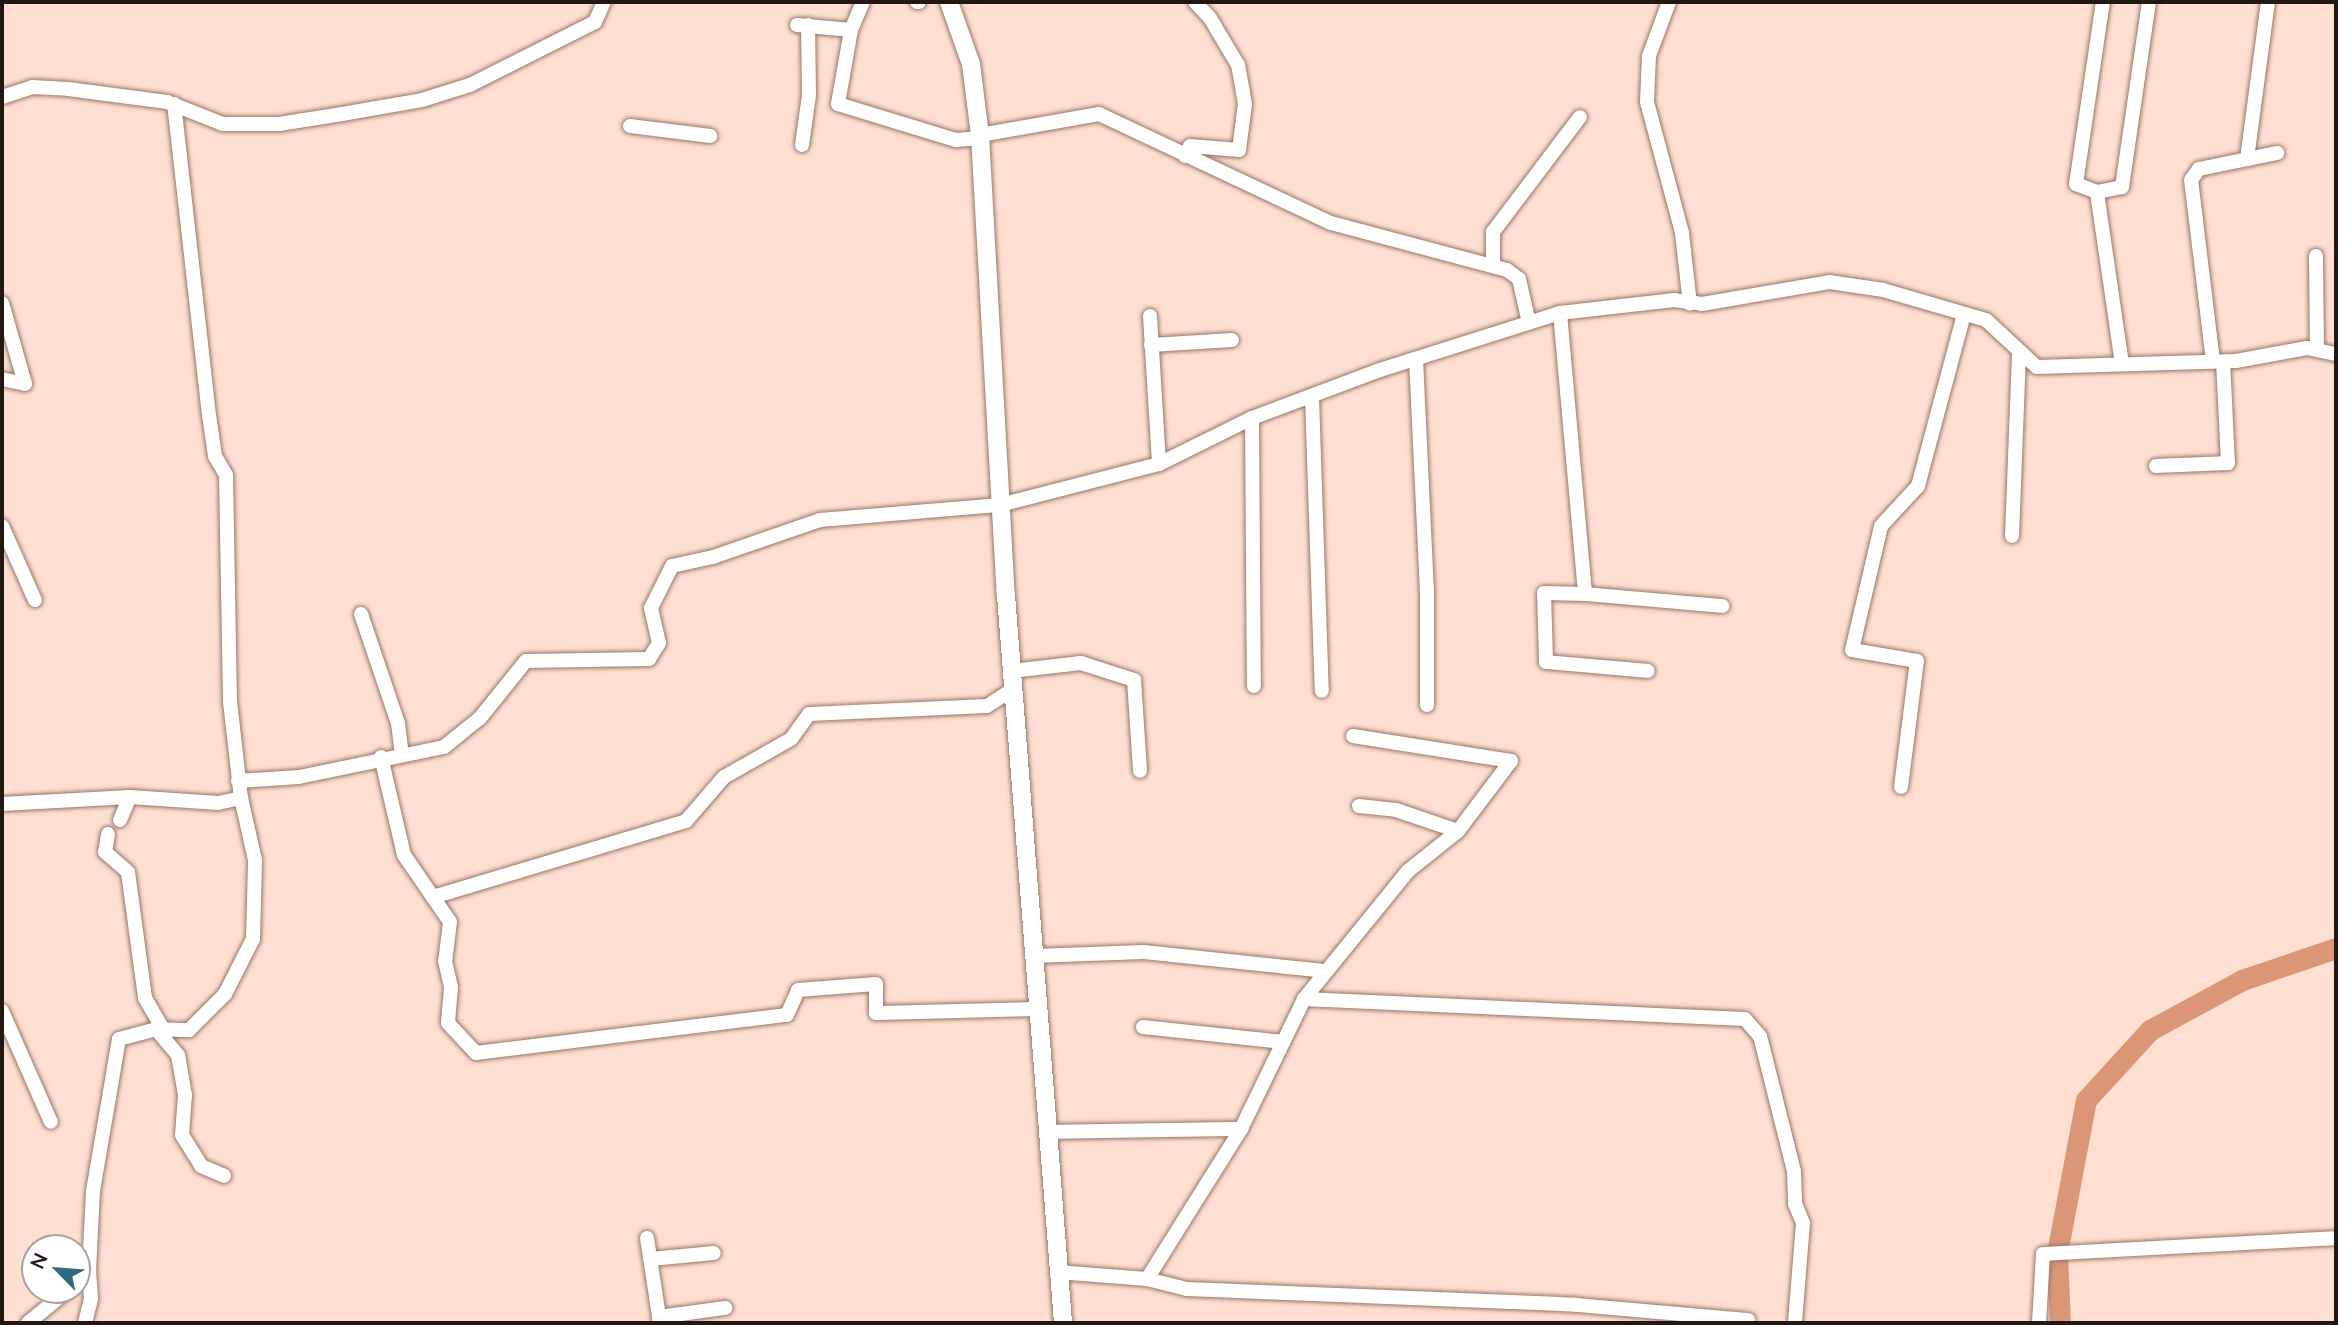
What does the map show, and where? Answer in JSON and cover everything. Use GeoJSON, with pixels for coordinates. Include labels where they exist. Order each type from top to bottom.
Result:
{"type":"FeatureCollection","features":[{"type":"Feature","properties":{"kind":"main road"},"geometry":{"type":"LineString","coordinates":[[949,2],[971,64],[980,136],[1000,505],[1063,1323]]}},
{"type":"Feature","properties":{"kind":"street"},"geometry":{"type":"LineString","coordinates":[[2,97],[32,87],[174,104],[223,124],[279,124],[422,100],[480,80],[595,22],[604,2]]}},
{"type":"Feature","properties":{"kind":"street"},"geometry":{"type":"LineString","coordinates":[[863,2],[851,30],[838,104],[956,140],[1099,114],[1331,223],[1493,264],[1519,279],[1529,323]]}},
{"type":"Feature","properties":{"kind":"street"},"geometry":{"type":"LineString","coordinates":[[1185,156],[1190,146],[1239,150],[1245,104],[1238,65],[1210,18],[1195,2]]}},
{"type":"Feature","properties":{"kind":"street"},"geometry":{"type":"LineString","coordinates":[[1669,2],[1649,56],[1647,102],[1682,233],[1690,304]]}},
{"type":"Feature","properties":{"kind":"street"},"geometry":{"type":"LineString","coordinates":[[2102,2],[2076,184],[2097,192],[2122,187],[2149,2]]}},
{"type":"Feature","properties":{"kind":"street"},"geometry":{"type":"LineString","coordinates":[[2247,159],[2268,2]]}},
{"type":"Feature","properties":{"kind":"street"},"geometry":{"type":"LineString","coordinates":[[802,145],[809,95],[803,25],[851,30]]}},
{"type":"Feature","properties":{"kind":"street"},"geometry":{"type":"LineString","coordinates":[[91,1234],[93,1191],[119,1039],[159,1028],[189,1030],[225,994],[253,939],[255,860],[241,797],[230,702],[226,475],[215,456],[209,415],[174,104]]}},
{"type":"Feature","properties":{"kind":"street"},"geometry":{"type":"LineString","coordinates":[[1493,264],[1493,232],[1580,117]]}},
{"type":"Feature","properties":{"kind":"street"},"geometry":{"type":"LineString","coordinates":[[630,126],[710,136]]}},
{"type":"Feature","properties":{"kind":"street"},"geometry":{"type":"LineString","coordinates":[[2155,466],[2228,463],[2218,361],[2191,180],[2199,169],[2277,153]]}},
{"type":"Feature","properties":{"kind":"street"},"geometry":{"type":"LineString","coordinates":[[2097,192],[2122,363]]}},
{"type":"Feature","properties":{"kind":"street"},"geometry":{"type":"LineString","coordinates":[[2316,256],[2316,349]]}},
{"type":"Feature","properties":{"kind":"street"},"geometry":{"type":"LineString","coordinates":[[239,781],[299,777],[381,757],[444,747],[480,718],[526,661],[649,659],[659,643],[651,608],[673,566],[713,557],[820,520],[1000,505],[1159,464],[1252,418],[1416,359],[1560,313],[1674,300],[1690,304],[1829,282],[1883,290],[1986,320],[2019,354],[2037,367],[2218,361],[2316,349],[2336,354]]}},
{"type":"Feature","properties":{"kind":"street"},"geometry":{"type":"LineString","coordinates":[[2,303],[18,342],[25,384],[2,379]]}},
{"type":"Feature","properties":{"kind":"street"},"geometry":{"type":"LineString","coordinates":[[1560,313],[1585,594]]}},
{"type":"Feature","properties":{"kind":"street"},"geometry":{"type":"LineString","coordinates":[[1901,786],[1917,661],[1852,650],[1881,526],[1918,486],[1964,314]]}},
{"type":"Feature","properties":{"kind":"street"},"geometry":{"type":"LineString","coordinates":[[1150,316],[1159,464]]}},
{"type":"Feature","properties":{"kind":"street"},"geometry":{"type":"LineString","coordinates":[[1151,345],[1232,340]]}},
{"type":"Feature","properties":{"kind":"street"},"geometry":{"type":"LineString","coordinates":[[2012,536],[2019,354]]}},
{"type":"Feature","properties":{"kind":"street"},"geometry":{"type":"LineString","coordinates":[[1416,359],[1426,553],[1427,705]]}},
{"type":"Feature","properties":{"kind":"street"},"geometry":{"type":"LineString","coordinates":[[1312,397],[1322,691]]}},
{"type":"Feature","properties":{"kind":"street"},"geometry":{"type":"LineString","coordinates":[[1252,418],[1254,686]]}},
{"type":"Feature","properties":{"kind":"street"},"geometry":{"type":"LineString","coordinates":[[2,526],[35,600]]}},
{"type":"Feature","properties":{"kind":"street"},"geometry":{"type":"LineString","coordinates":[[1648,671],[1546,662],[1544,593],[1722,606]]}},
{"type":"Feature","properties":{"kind":"street"},"geometry":{"type":"LineString","coordinates":[[362,614],[398,723],[402,754]]}},
{"type":"Feature","properties":{"kind":"street"},"geometry":{"type":"LineString","coordinates":[[433,898],[686,821],[724,777],[790,739],[809,714],[987,706],[1013,680],[1080,663],[1134,680],[1140,771]]}},
{"type":"Feature","properties":{"kind":"street"},"geometry":{"type":"LineString","coordinates":[[1147,1279],[1241,1129],[1304,999],[1408,871],[1458,831],[1511,761],[1353,736]]}},
{"type":"Feature","properties":{"kind":"street"},"geometry":{"type":"LineString","coordinates":[[381,757],[404,855],[450,922],[445,961],[451,988],[448,1023],[476,1053],[787,1015],[798,990],[876,984],[876,1013],[1038,1009]]}},
{"type":"Feature","properties":{"kind":"street"},"geometry":{"type":"LineString","coordinates":[[2,804],[130,797],[218,803],[241,797]]}},
{"type":"Feature","properties":{"kind":"street"},"geometry":{"type":"LineString","coordinates":[[120,820],[130,797]]}},
{"type":"Feature","properties":{"kind":"street"},"geometry":{"type":"LineString","coordinates":[[1359,806],[1396,810],[1458,831]]}},
{"type":"Feature","properties":{"kind":"street"},"geometry":{"type":"LineString","coordinates":[[108,834],[105,852],[128,872],[145,998],[159,1028],[178,1055],[185,1095],[182,1135],[201,1166],[224,1176]]}},
{"type":"Feature","properties":{"kind":"street"},"geometry":{"type":"LineString","coordinates":[[1034,956],[1144,952],[1326,971]]}},
{"type":"Feature","properties":{"kind":"street"},"geometry":{"type":"LineString","coordinates":[[1304,999],[1745,1019],[1760,1036],[1794,1171],[1795,1204],[1803,1223],[1795,1323]]}},
{"type":"Feature","properties":{"kind":"street"},"geometry":{"type":"LineString","coordinates":[[2,1011],[51,1122]]}},
{"type":"Feature","properties":{"kind":"street"},"geometry":{"type":"LineString","coordinates":[[1143,1027],[1283,1042]]}},
{"type":"Feature","properties":{"kind":"street"},"geometry":{"type":"LineString","coordinates":[[1048,1132],[1241,1129]]}},
{"type":"Feature","properties":{"kind":"street"},"geometry":{"type":"LineString","coordinates":[[647,1238],[659,1320],[724,1308]]}},
{"type":"Feature","properties":{"kind":"street"},"geometry":{"type":"LineString","coordinates":[[2039,1323],[2043,1254],[2336,1238]]}},
{"type":"Feature","properties":{"kind":"street"},"geometry":{"type":"LineString","coordinates":[[651,1259],[714,1253]]}},
{"type":"Feature","properties":{"kind":"street"},"geometry":{"type":"LineString","coordinates":[[1057,1272],[1147,1279],[1187,1289],[1577,1305],[1748,1320]]}},
{"type":"Feature","properties":{"kind":"street"},"geometry":{"type":"LineString","coordinates":[[28,1323],[51,1304]]}},
{"type":"Feature","properties":{"kind":"street"},"geometry":{"type":"LineString","coordinates":[[85,1323],[90,1304]]}},
{"type":"Feature","properties":{"kind":"waterway"},"geometry":{"type":"LineString","coordinates":[[2060,1323],[2057,1253],[2086,1100],[2150,1030],[2242,980],[2336,948]]}}]}
